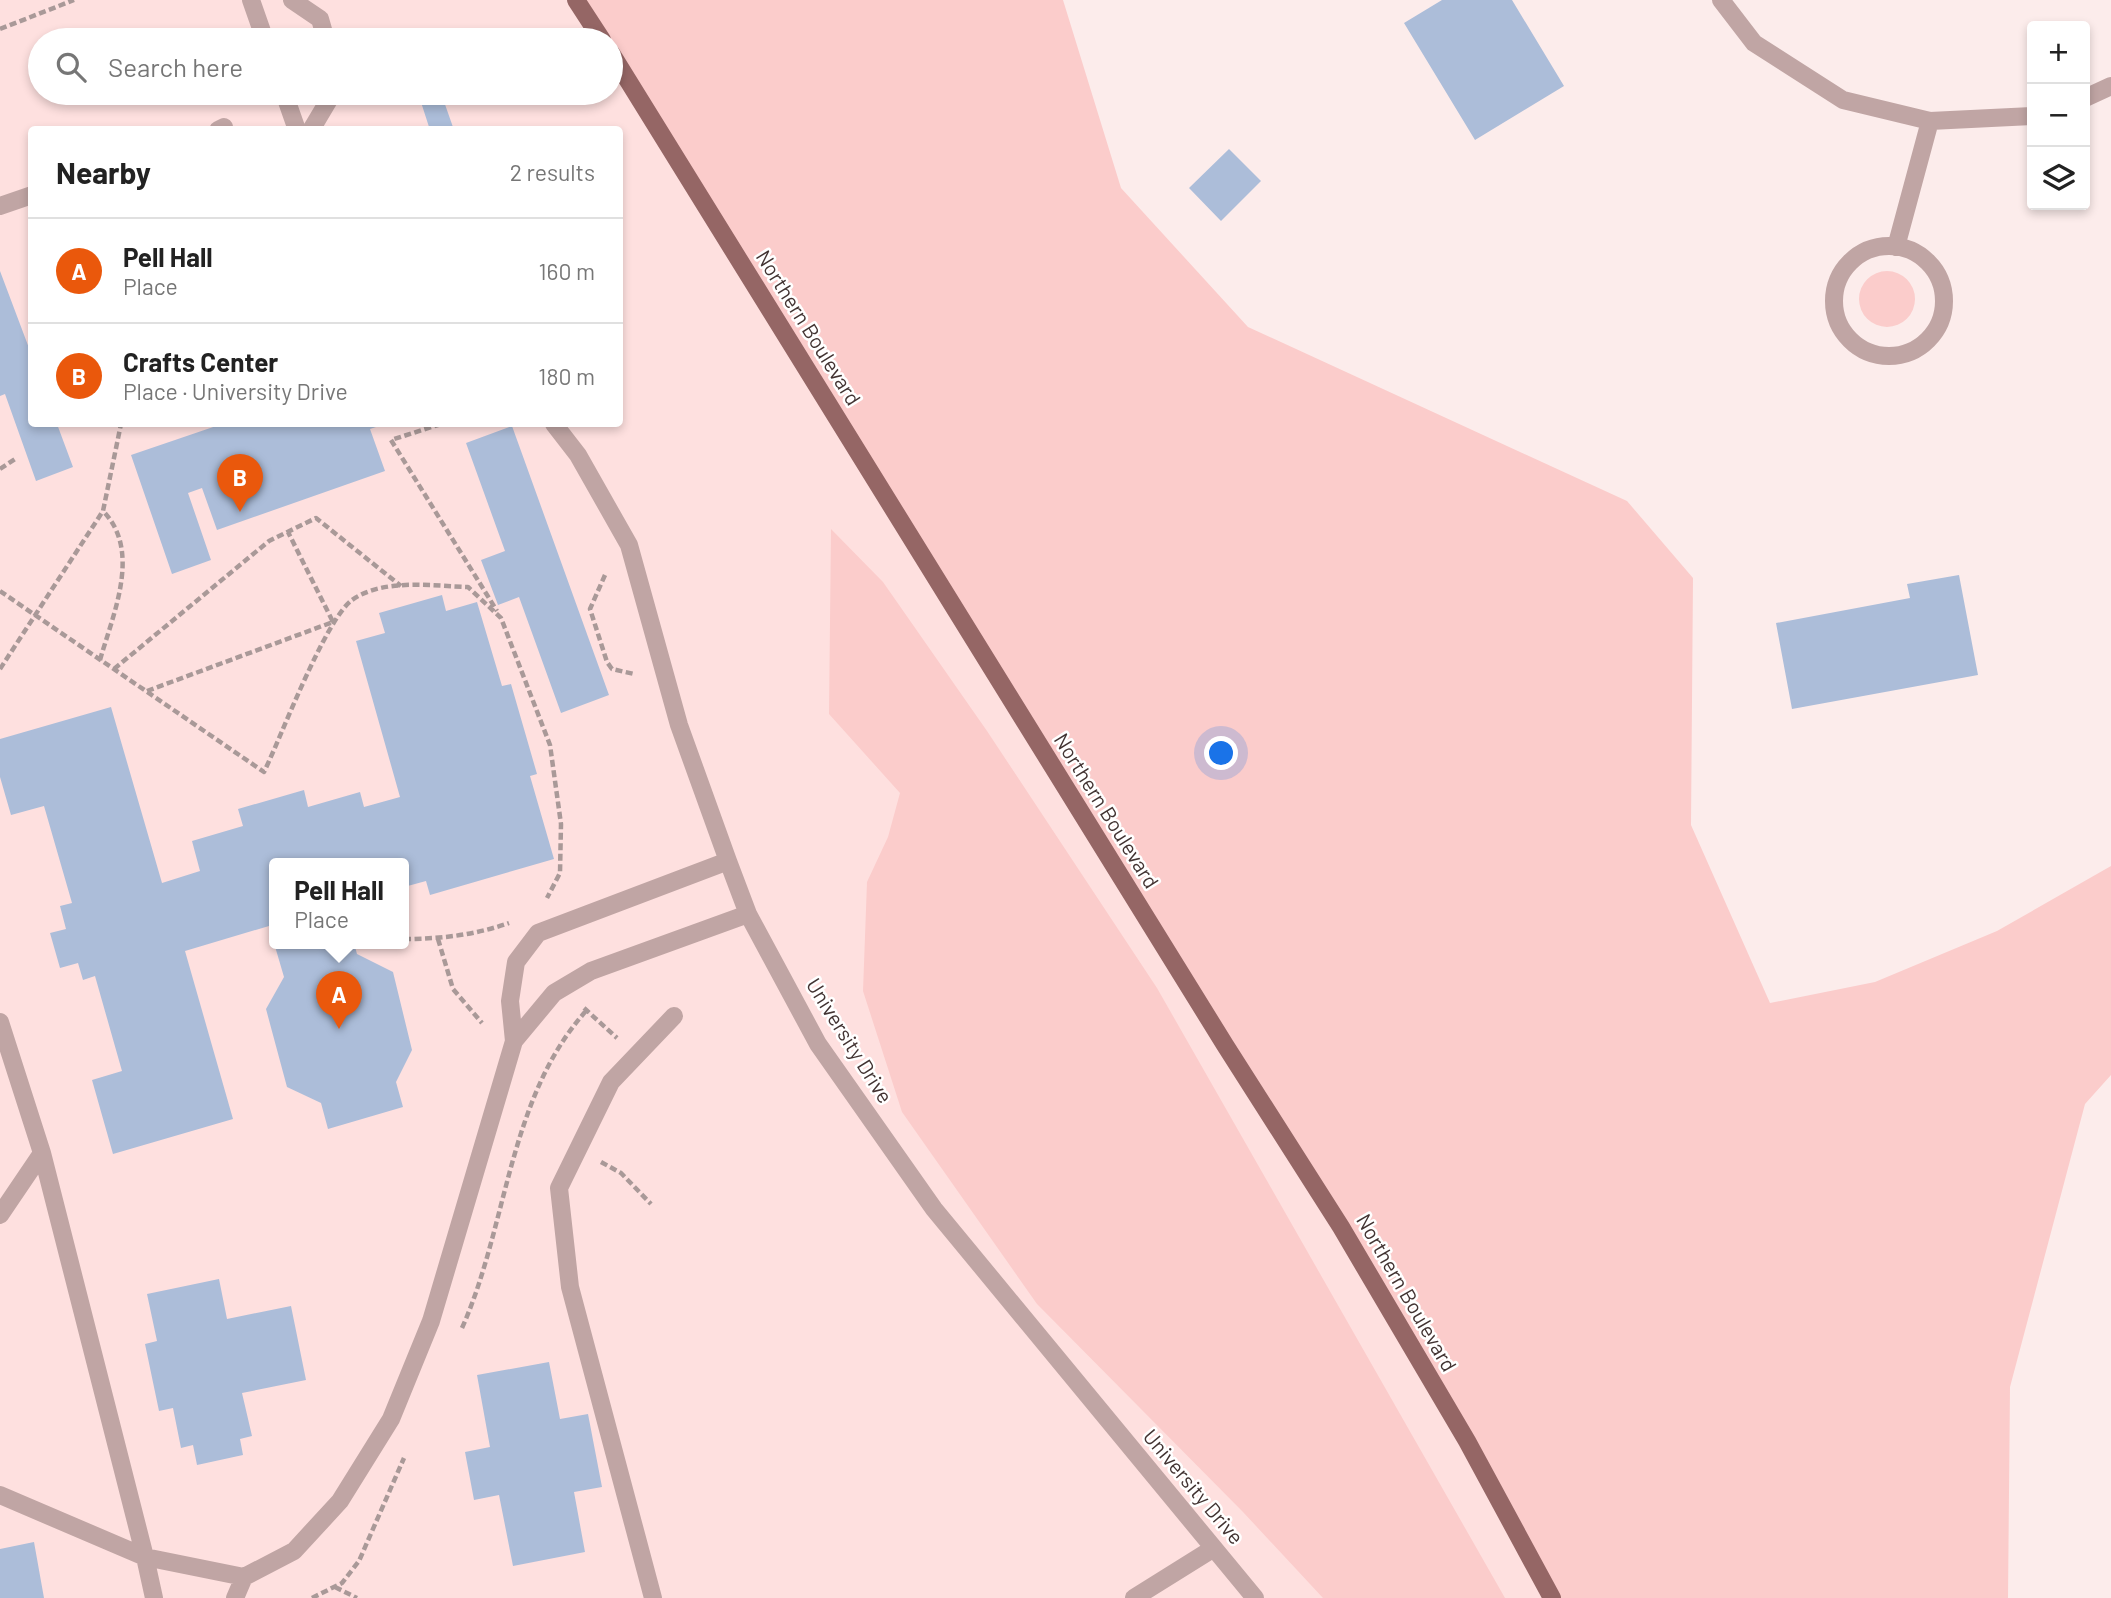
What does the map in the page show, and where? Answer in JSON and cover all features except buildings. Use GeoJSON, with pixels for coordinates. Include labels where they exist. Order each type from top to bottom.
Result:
{"type":"FeatureCollection","features":[{"type":"Feature","properties":{"kind":"main road"},"geometry":{"type":"LineString","coordinates":[[576,0],[594,28]]}},
{"type":"Feature","properties":{"kind":"main road","name":"Northern Boulevard"},"geometry":{"type":"LineString","coordinates":[[623,73],[1224,1045],[1341,1227],[1467,1441],[1552,1598]]}},
{"type":"Feature","properties":{"kind":"street"},"geometry":{"type":"LineString","coordinates":[[251,0],[261,28]]}},
{"type":"Feature","properties":{"kind":"street"},"geometry":{"type":"LineString","coordinates":[[292,0],[320,19],[323,28]]}},
{"type":"Feature","properties":{"kind":"street"},"geometry":{"type":"LineString","coordinates":[[1721,0],[1754,43],[1843,100],[1930,121],[2027,116]]}},
{"type":"Feature","properties":{"kind":"street"},"geometry":{"type":"LineString","coordinates":[[2090,95],[2111,86]]}},
{"type":"Feature","properties":{"kind":"street"},"geometry":{"type":"LineString","coordinates":[[288,105],[296,126]]}},
{"type":"Feature","properties":{"kind":"street"},"geometry":{"type":"LineString","coordinates":[[313,126],[326,105]]}},
{"type":"Feature","properties":{"kind":"street"},"geometry":{"type":"LineString","coordinates":[[1896,247],[1930,121]]}},
{"type":"Feature","properties":{"kind":"street"},"geometry":{"type":"LineString","coordinates":[[0,206],[28,196]]}},
{"type":"Feature","properties":{"kind":"street"},"geometry":{"type":"LineString","coordinates":[[1878,247],[1896,247],[1914,252],[1934,271],[1943,297],[1942,315],[1934,332],[1922,345],[1906,354],[1888,356],[1870,353],[1848,338],[1835,315],[1834,297],[1838,279],[1848,264],[1862,253],[1878,247]]}},
{"type":"Feature","properties":{"kind":"street","name":"University Drive"},"geometry":{"type":"LineString","coordinates":[[556,427],[578,455],[629,545],[680,725],[748,915],[818,1044],[934,1209],[1255,1598]]}},
{"type":"Feature","properties":{"kind":"street"},"geometry":{"type":"LineString","coordinates":[[0,1495],[145,1558],[244,1577],[294,1551],[340,1502],[391,1419],[431,1321],[514,1041],[510,1001],[516,962],[538,933],[728,861]]}},
{"type":"Feature","properties":{"kind":"street"},"geometry":{"type":"LineString","coordinates":[[514,1041],[554,993],[591,971],[748,915]]}},
{"type":"Feature","properties":{"kind":"street"},"geometry":{"type":"LineString","coordinates":[[653,1598],[570,1286],[559,1188],[611,1082],[674,1016]]}},
{"type":"Feature","properties":{"kind":"street"},"geometry":{"type":"LineString","coordinates":[[0,1021],[42,1153],[154,1598]]}},
{"type":"Feature","properties":{"kind":"street"},"geometry":{"type":"LineString","coordinates":[[0,1215],[42,1153]]}},
{"type":"Feature","properties":{"kind":"street"},"geometry":{"type":"LineString","coordinates":[[1134,1598],[1214,1548]]}},
{"type":"Feature","properties":{"kind":"street"},"geometry":{"type":"LineString","coordinates":[[235,1598],[244,1577]]}},
{"type":"Feature","properties":{"kind":"path"},"geometry":{"type":"LineString","coordinates":[[0,29],[74,0]]}},
{"type":"Feature","properties":{"kind":"path"},"geometry":{"type":"LineString","coordinates":[[0,669],[103,511],[120,427]]}},
{"type":"Feature","properties":{"kind":"path"},"geometry":{"type":"LineString","coordinates":[[432,427],[391,440],[501,618],[550,745],[561,824],[560,873],[542,905]]}},
{"type":"Feature","properties":{"kind":"path"},"geometry":{"type":"LineString","coordinates":[[0,470],[15,459]]}},
{"type":"Feature","properties":{"kind":"path"},"geometry":{"type":"LineString","coordinates":[[100,660],[120,593],[123,562],[118,537],[103,511]]}},
{"type":"Feature","properties":{"kind":"path"},"geometry":{"type":"LineString","coordinates":[[114,669],[269,541],[316,518],[401,586]]}},
{"type":"Feature","properties":{"kind":"path"},"geometry":{"type":"LineString","coordinates":[[288,532],[333,622]]}},
{"type":"Feature","properties":{"kind":"path"},"geometry":{"type":"LineString","coordinates":[[605,575],[590,609],[607,662],[612,669],[636,674]]}},
{"type":"Feature","properties":{"kind":"path"},"geometry":{"type":"LineString","coordinates":[[0,591],[264,772],[333,622],[353,600],[384,588],[401,586],[468,587],[501,618]]}},
{"type":"Feature","properties":{"kind":"path"},"geometry":{"type":"LineString","coordinates":[[146,691],[333,622]]}},
{"type":"Feature","properties":{"kind":"path"},"geometry":{"type":"LineString","coordinates":[[409,939],[438,939],[486,931],[511,922]]}},
{"type":"Feature","properties":{"kind":"path"},"geometry":{"type":"LineString","coordinates":[[586,1010],[637,1055]]}},
{"type":"Feature","properties":{"kind":"path"},"geometry":{"type":"LineString","coordinates":[[578,1149],[621,1173],[651,1204]]}},
{"type":"Feature","properties":{"kind":"path"},"geometry":{"type":"LineString","coordinates":[[335,1587],[357,1598]]}},
{"type":"Feature","properties":{"kind":"shaded area"},"geometry":{"type":"Polygon","coordinates":[[[0,0],[576,0],[594,28],[28,28],[28,105],[623,105],[623,72],[1225,1045],[1552,1598],[0,1598],[0,0]]]}},
{"type":"Feature","properties":{"kind":"shaded area"},"geometry":{"type":"Polygon","coordinates":[[[576,0],[1063,0],[1121,188],[1248,327],[1627,501],[1693,578],[1691,825],[1770,1003],[1875,982],[1997,931],[2111,866],[2111,1075],[2085,1104],[2010,1387],[2008,1598],[1552,1598],[1467,1441],[623,73],[623,28],[594,28],[576,0]]]}},
{"type":"Feature","properties":{"kind":"shaded area"},"geometry":{"type":"Polygon","coordinates":[[[1887,271],[1898,273],[1907,279],[1913,288],[1913,310],[1907,319],[1898,325],[1887,327],[1876,325],[1867,319],[1861,310],[1859,299],[1861,288],[1867,279],[1876,273],[1887,271]]]}},
{"type":"Feature","properties":{"kind":"shaded area"},"geometry":{"type":"Polygon","coordinates":[[[831,529],[883,582],[987,731],[1157,988],[1505,1598],[1323,1598],[1243,1512],[1037,1304],[902,1112],[863,991],[867,882],[888,837],[900,793],[829,714],[831,529]]]}},
{"type":"Feature","properties":{"kind":"place","name":"Crafts Center"},"geometry":{"type":"Point","coordinates":[240,512]}},
{"type":"Feature","properties":{"kind":"place","name":"Pell Hall"},"geometry":{"type":"Point","coordinates":[339,1029]}}]}
